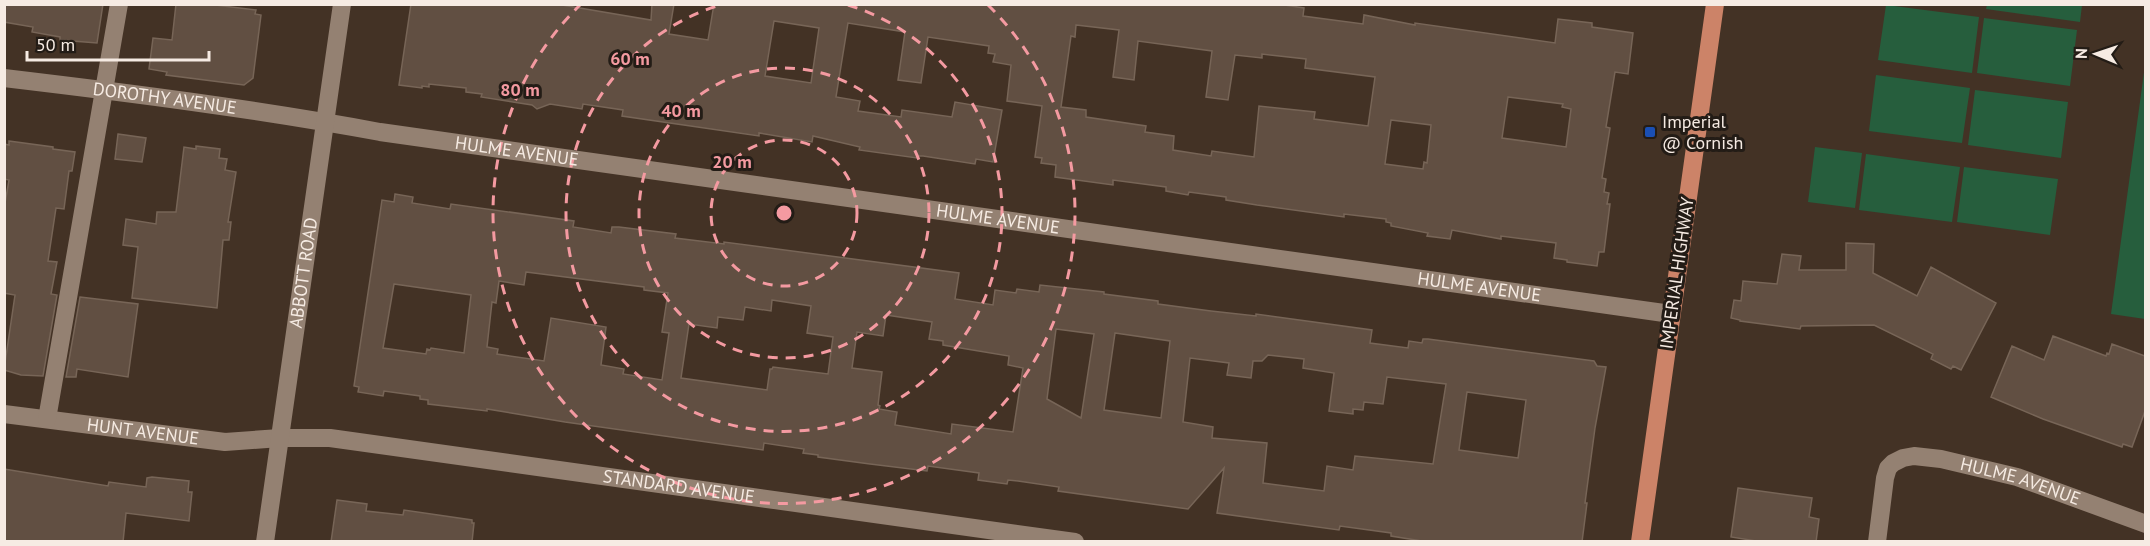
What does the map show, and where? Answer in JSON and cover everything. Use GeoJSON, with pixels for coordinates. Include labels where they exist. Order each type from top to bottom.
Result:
{"type":"FeatureCollection","features":[{"type":"Feature","properties":{"kind":"main road","name":"IMPERIAL HIGHWAY"},"geometry":{"type":"LineString","coordinates":[[1640,542],[1714,5]]}},
{"type":"Feature","properties":{"kind":"street"},"geometry":{"type":"LineString","coordinates":[[47,419],[119,4]]}},
{"type":"Feature","properties":{"kind":"street","name":"ABBOTT ROAD"},"geometry":{"type":"LineString","coordinates":[[265,542],[342,4]]}},
{"type":"Feature","properties":{"kind":"street","name":"DOROTHY AVENUE"},"geometry":{"type":"LineString","coordinates":[[4,78],[325,122]]}},
{"type":"Feature","properties":{"kind":"street","name":"HULME AVENUE"},"geometry":{"type":"LineString","coordinates":[[325,122],[380,132],[1671,314]]}},
{"type":"Feature","properties":{"kind":"street","name":"HUNT AVENUE"},"geometry":{"type":"LineString","coordinates":[[4,414],[225,442],[280,438]]}},
{"type":"Feature","properties":{"kind":"street","name":"STANDARD AVENUE"},"geometry":{"type":"LineString","coordinates":[[280,438],[342,440],[1075,542]]}},
{"type":"Feature","properties":{"kind":"street","name":"HULME AVENUE"},"geometry":{"type":"LineString","coordinates":[[1877,542],[1888,468],[1893,463],[1914,456],[1941,459],[2017,477],[2145,524]]}},
{"type":"Feature","properties":{"kind":"green space"},"geometry":{"type":"Polygon","coordinates":[[[1987,4],[2082,5],[2080,22],[1986,9],[1987,4]]]}},
{"type":"Feature","properties":{"kind":"green space"},"geometry":{"type":"Polygon","coordinates":[[[1886,5],[1979,17],[1972,73],[1878,60],[1886,5]]]}},
{"type":"Feature","properties":{"kind":"green space"},"geometry":{"type":"Polygon","coordinates":[[[1984,18],[2077,30],[2070,86],[1977,73],[1984,18]]]}},
{"type":"Feature","properties":{"kind":"green space"},"geometry":{"type":"Polygon","coordinates":[[[2145,65],[2146,316],[2145,319],[2111,314],[2145,65]]]}},
{"type":"Feature","properties":{"kind":"green space"},"geometry":{"type":"Polygon","coordinates":[[[1876,75],[1970,88],[1962,143],[1869,131],[1876,75]]]}},
{"type":"Feature","properties":{"kind":"green space"},"geometry":{"type":"Polygon","coordinates":[[[1975,90],[2068,102],[2061,158],[1968,145],[1975,90]]]}},
{"type":"Feature","properties":{"kind":"green space"},"geometry":{"type":"Polygon","coordinates":[[[1815,147],[1862,153],[1855,208],[1808,202],[1815,147]]]}},
{"type":"Feature","properties":{"kind":"green space"},"geometry":{"type":"Polygon","coordinates":[[[1866,154],[1960,167],[1952,222],[1859,210],[1866,154]]]}},
{"type":"Feature","properties":{"kind":"green space"},"geometry":{"type":"Polygon","coordinates":[[[1964,167],[2058,179],[2050,235],[1957,222],[1964,167]]]}},
{"type":"Feature","properties":{"kind":"building"},"geometry":{"type":"Polygon","coordinates":[[[4,4],[103,4],[97,43],[60,40],[60,37],[32,32],[33,27],[4,22],[4,4]]]}},
{"type":"Feature","properties":{"kind":"building"},"geometry":{"type":"Polygon","coordinates":[[[176,4],[207,4],[256,10],[255,14],[261,15],[253,78],[244,85],[166,75],[167,72],[149,69],[153,38],[172,40],[176,4]]]}},
{"type":"Feature","properties":{"kind":"building"},"geometry":{"type":"Polygon","coordinates":[[[411,4],[556,4],[651,20],[652,4],[674,4],[669,34],[708,40],[714,4],[1278,4],[1304,8],[1303,16],[1363,24],[1364,15],[1415,25],[1415,23],[1555,43],[1558,19],[1592,23],[1592,27],[1633,33],[1628,74],[1615,72],[1606,127],[1610,128],[1602,178],[1606,179],[1604,192],[1609,193],[1607,204],[1610,204],[1604,252],[1599,252],[1597,266],[1554,258],[1556,243],[1501,236],[1501,239],[1452,230],[1450,239],[1427,236],[1428,233],[1391,226],[1386,219],[1344,214],[1344,217],[1257,205],[1226,200],[1226,197],[1189,192],[1188,195],[1166,191],[1166,187],[1113,180],[1113,185],[1055,177],[1056,165],[1041,163],[1042,158],[1035,157],[1042,106],[1007,101],[1011,65],[993,62],[995,54],[988,53],[989,46],[928,37],[921,83],[898,80],[905,32],[848,23],[836,97],[860,101],[858,111],[901,117],[902,110],[952,117],[955,102],[1002,110],[993,162],[976,159],[975,164],[859,150],[860,147],[813,136],[812,142],[759,133],[759,136],[622,116],[623,110],[583,104],[582,109],[550,104],[537,109],[532,105],[481,97],[482,94],[466,92],[466,88],[429,84],[429,87],[422,86],[422,88],[399,85],[411,4]],[[774,21],[765,76],[811,83],[819,28],[774,21]],[[1076,25],[1075,37],[1071,36],[1061,107],[1086,110],[1086,117],[1146,126],[1145,132],[1174,136],[1173,150],[1211,156],[1212,151],[1254,157],[1259,106],[1315,112],[1314,119],[1368,126],[1375,77],[1305,68],[1306,59],[1262,54],[1262,58],[1235,55],[1228,100],[1206,97],[1212,51],[1138,41],[1134,80],[1113,77],[1119,30],[1076,25]],[[1508,97],[1502,138],[1566,147],[1571,109],[1562,107],[1563,104],[1508,97]],[[1391,120],[1385,164],[1423,169],[1424,162],[1427,163],[1431,125],[1391,120]]]}},
{"type":"Feature","properties":{"kind":"building"},"geometry":{"type":"Polygon","coordinates":[[[118,134],[146,138],[142,162],[115,159],[118,134]]]}},
{"type":"Feature","properties":{"kind":"building"},"geometry":{"type":"Polygon","coordinates":[[[9,141],[75,152],[72,171],[69,171],[64,209],[56,208],[48,261],[57,262],[51,294],[57,295],[43,376],[21,375],[4,370],[15,295],[4,293],[4,209],[9,180],[4,179],[4,144],[9,145],[9,141]]]}},
{"type":"Feature","properties":{"kind":"building"},"geometry":{"type":"Polygon","coordinates":[[[196,146],[220,149],[219,158],[227,159],[225,170],[236,172],[228,222],[231,222],[229,240],[223,240],[217,308],[132,298],[138,247],[123,245],[126,219],[156,224],[157,212],[176,212],[184,147],[196,149],[196,146]]]}},
{"type":"Feature","properties":{"kind":"building"},"geometry":{"type":"Polygon","coordinates":[[[395,194],[413,197],[412,203],[450,209],[451,204],[574,221],[573,227],[611,233],[612,227],[619,227],[676,234],[675,238],[724,244],[724,242],[959,273],[955,299],[993,305],[995,290],[1016,293],[1017,289],[1039,292],[1040,285],[1104,292],[1104,294],[1158,301],[1158,304],[1256,316],[1256,314],[1372,330],[1370,343],[1408,348],[1409,341],[1422,343],[1423,339],[1428,339],[1594,361],[1597,366],[1606,367],[1595,428],[1582,542],[1428,542],[1391,536],[1391,533],[1340,526],[1339,530],[1217,513],[1224,468],[1188,509],[1058,491],[1059,487],[1018,481],[1008,480],[1007,484],[978,480],[979,473],[928,466],[927,471],[870,464],[818,457],[818,455],[803,453],[804,449],[764,443],[763,450],[487,409],[487,411],[428,404],[428,400],[420,399],[420,396],[384,391],[383,396],[358,392],[359,387],[354,386],[382,200],[394,202],[395,194]],[[526,272],[524,285],[499,281],[496,303],[492,302],[487,347],[498,349],[497,354],[544,361],[551,318],[606,327],[601,365],[624,369],[623,374],[662,380],[669,333],[662,332],[668,293],[644,290],[644,287],[526,272]],[[394,284],[383,348],[426,354],[427,349],[431,348],[464,353],[471,295],[394,284]],[[772,300],[771,311],[745,307],[743,320],[718,317],[717,328],[689,324],[681,378],[767,390],[770,369],[773,367],[828,374],[833,337],[807,333],[811,306],[772,300]],[[886,315],[883,336],[857,332],[852,368],[882,372],[878,405],[879,409],[897,412],[895,425],[951,434],[952,424],[1013,432],[1023,368],[1008,365],[1009,356],[943,345],[943,341],[929,339],[932,322],[886,315]],[[1056,329],[1047,399],[1081,418],[1094,334],[1056,329]],[[1115,333],[1104,410],[1161,418],[1170,341],[1115,333]],[[1268,355],[1262,361],[1253,361],[1251,378],[1227,375],[1229,363],[1190,358],[1183,422],[1213,427],[1212,438],[1267,443],[1263,483],[1324,491],[1327,466],[1353,470],[1355,456],[1433,464],[1446,384],[1387,377],[1383,404],[1364,402],[1363,410],[1353,409],[1353,414],[1329,411],[1334,373],[1303,368],[1304,359],[1268,355]],[[1467,392],[1459,450],[1518,458],[1526,400],[1467,392]]]}},
{"type":"Feature","properties":{"kind":"building"},"geometry":{"type":"Polygon","coordinates":[[[1846,243],[1874,244],[1873,273],[1917,296],[1931,267],[1996,303],[1961,370],[1953,366],[1951,369],[1931,359],[1933,354],[1874,325],[1801,326],[1800,329],[1731,318],[1734,300],[1741,301],[1743,281],[1777,284],[1782,254],[1801,256],[1799,270],[1846,270],[1846,243]]]}},
{"type":"Feature","properties":{"kind":"building"},"geometry":{"type":"Polygon","coordinates":[[[80,297],[138,304],[128,377],[77,369],[76,377],[66,377],[80,297]]]}},
{"type":"Feature","properties":{"kind":"building"},"geometry":{"type":"Polygon","coordinates":[[[2053,336],[2106,356],[2112,344],[2145,356],[2145,411],[2132,447],[2123,444],[2122,447],[2043,419],[1991,397],[2012,346],[2044,360],[2053,336]]]}},
{"type":"Feature","properties":{"kind":"building"},"geometry":{"type":"Polygon","coordinates":[[[4,469],[108,486],[109,482],[146,487],[147,478],[152,477],[189,481],[188,492],[192,492],[189,521],[126,513],[123,542],[4,542],[4,469]]]}},
{"type":"Feature","properties":{"kind":"building"},"geometry":{"type":"Polygon","coordinates":[[[1738,488],[1812,498],[1809,517],[1819,519],[1816,542],[1762,542],[1731,537],[1738,488]]]}},
{"type":"Feature","properties":{"kind":"building"},"geometry":{"type":"Polygon","coordinates":[[[337,500],[367,504],[366,511],[403,515],[404,510],[472,520],[474,523],[472,542],[331,542],[337,500]]]}},
{"type":"Feature","properties":{"kind":"place","name":"Imperial @ Cornish"},"geometry":{"type":"Point","coordinates":[1650,132]}}]}
